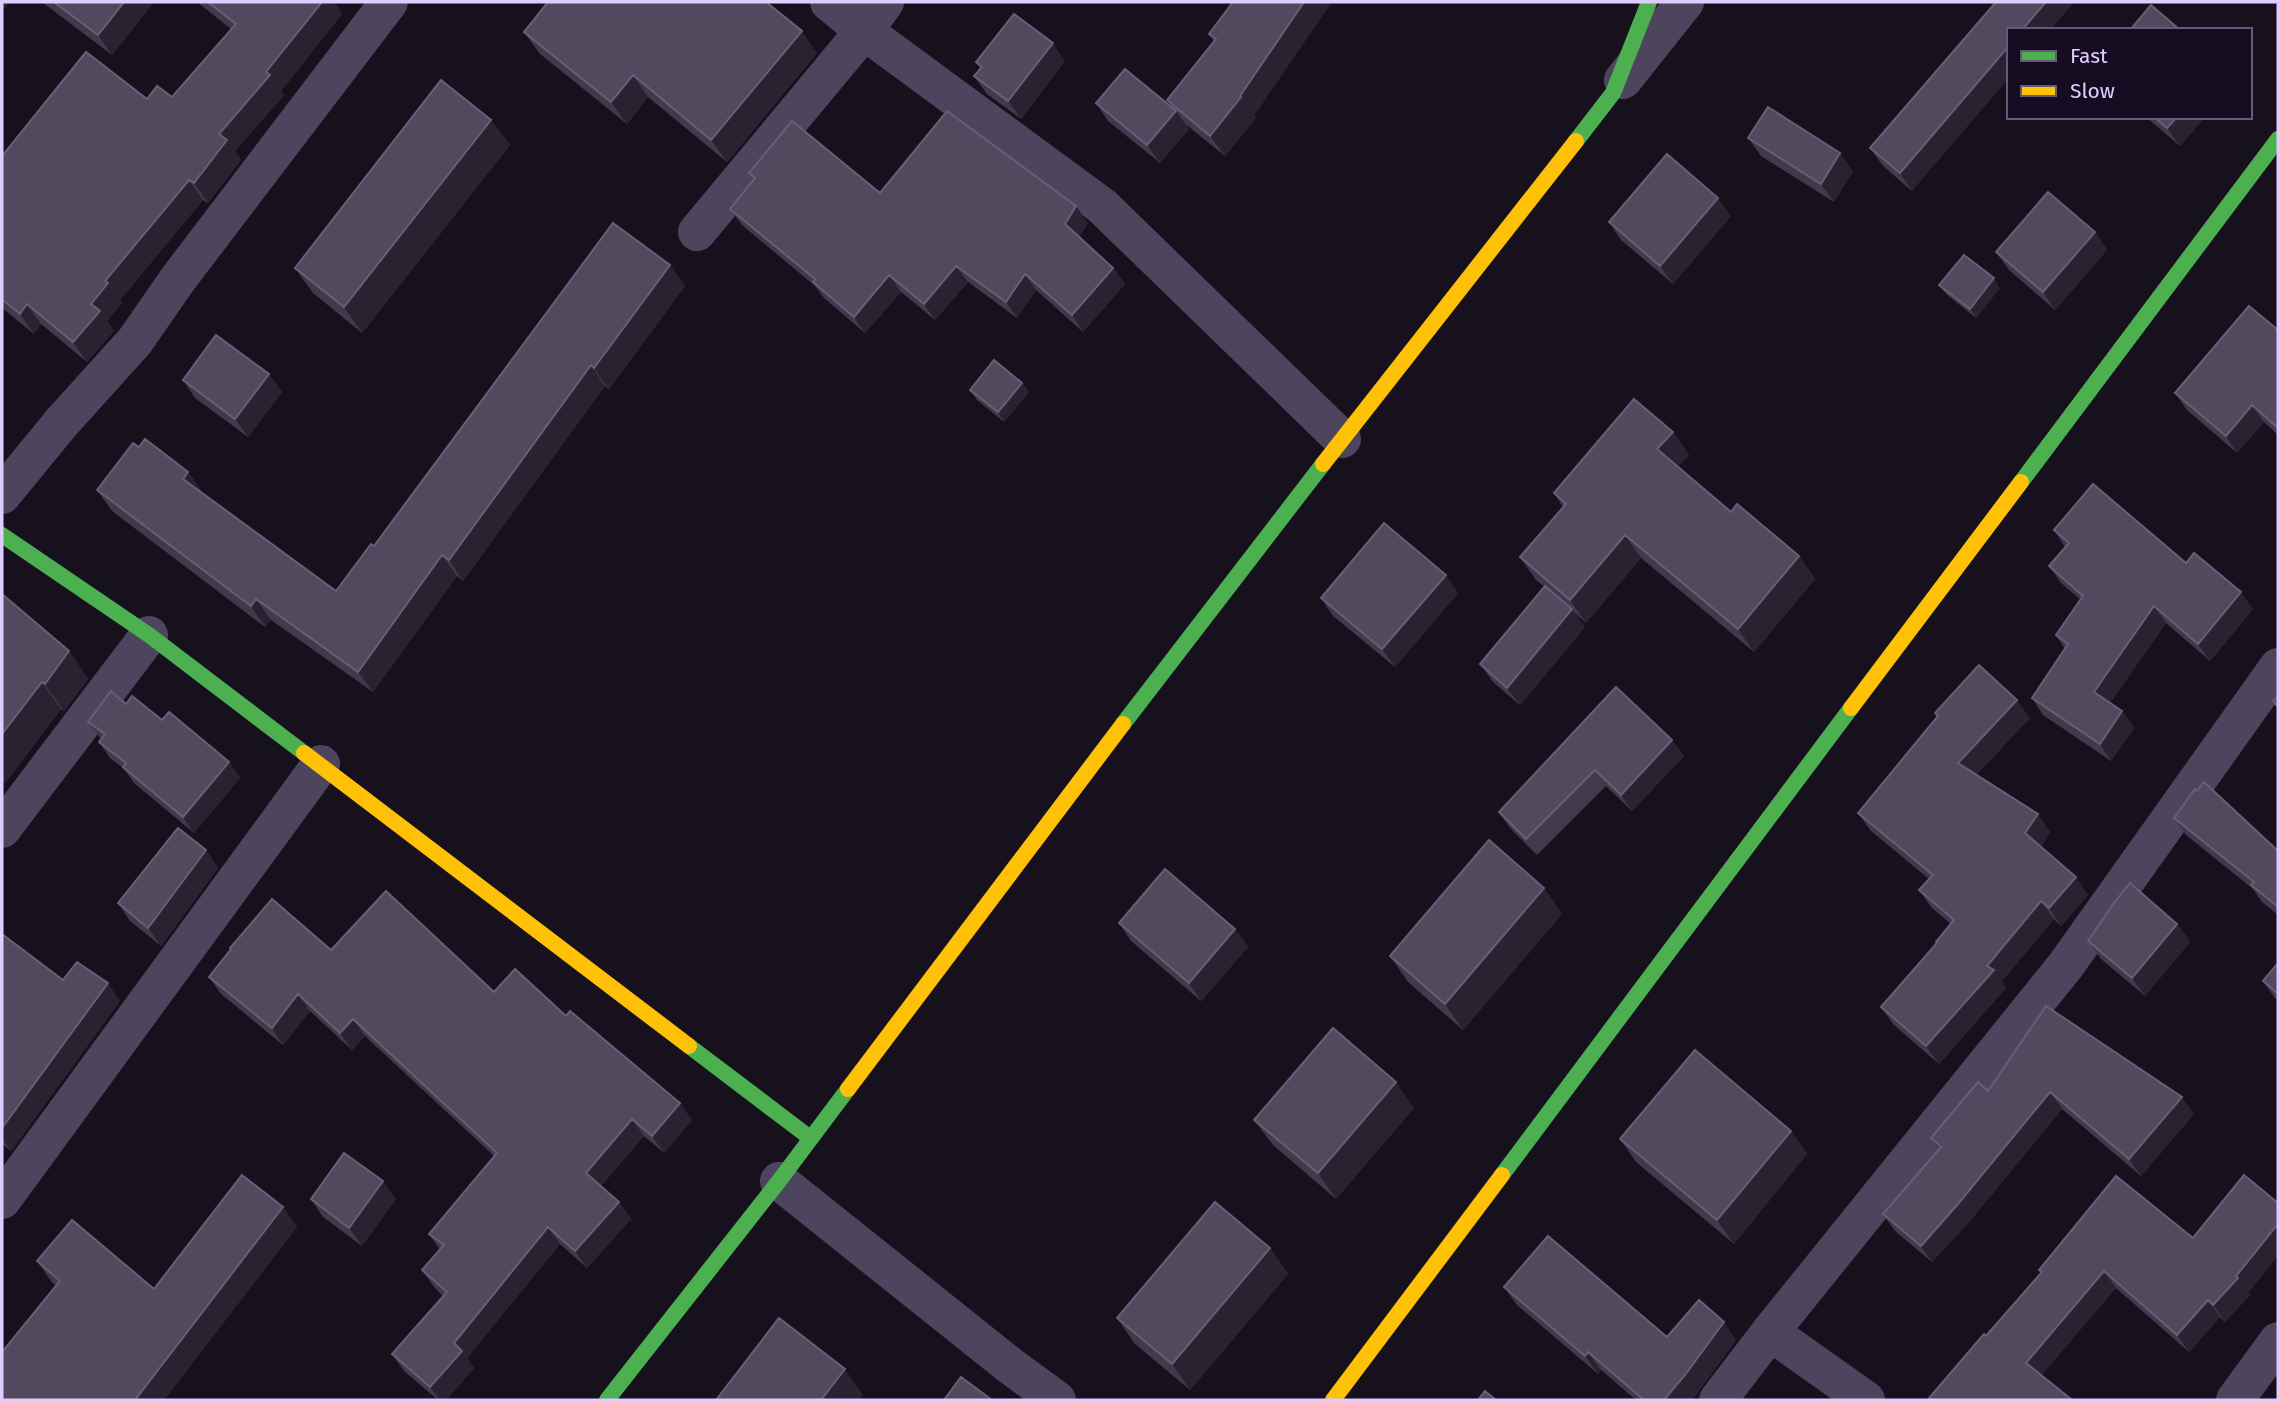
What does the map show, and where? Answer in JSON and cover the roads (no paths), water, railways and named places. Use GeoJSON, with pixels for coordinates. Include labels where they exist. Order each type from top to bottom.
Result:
{"type":"FeatureCollection","features":[{"type":"Feature","properties":{"kind":"street"},"geometry":{"type":"LineString","coordinates":[[829,2],[874,16],[1102,206],[1342,439]]}},
{"type":"Feature","properties":{"kind":"street"},"geometry":{"type":"LineString","coordinates":[[1613,93],[1648,2]]}},
{"type":"Feature","properties":{"kind":"street"},"geometry":{"type":"LineString","coordinates":[[607,1400],[779,1181],[809,1137],[1192,631],[1685,2]]}},
{"type":"Feature","properties":{"kind":"street"},"geometry":{"type":"LineString","coordinates":[[2,495],[61,423],[135,341],[178,278],[378,6]]}},
{"type":"Feature","properties":{"kind":"street"},"geometry":{"type":"LineString","coordinates":[[697,232],[874,16]]}},
{"type":"Feature","properties":{"kind":"street"},"geometry":{"type":"LineString","coordinates":[[1333,1400],[2278,139]]}},
{"type":"Feature","properties":{"kind":"street"},"geometry":{"type":"LineString","coordinates":[[2,535],[149,635],[809,1137]]}},
{"type":"Feature","properties":{"kind":"street"},"geometry":{"type":"LineString","coordinates":[[2,829],[149,635]]}},
{"type":"Feature","properties":{"kind":"street"},"geometry":{"type":"LineString","coordinates":[[1718,1400],[2066,965],[2278,667]]}},
{"type":"Feature","properties":{"kind":"street"},"geometry":{"type":"LineString","coordinates":[[2,1200],[321,764]]}},
{"type":"Feature","properties":{"kind":"street"},"geometry":{"type":"LineString","coordinates":[[779,1181],[1056,1400]]}},
{"type":"Feature","properties":{"kind":"street"},"geometry":{"type":"LineString","coordinates":[[1770,1332],[1866,1400]]}},
{"type":"Feature","properties":{"kind":"street"},"geometry":{"type":"LineString","coordinates":[[2235,1400],[2278,1341]]}}]}
